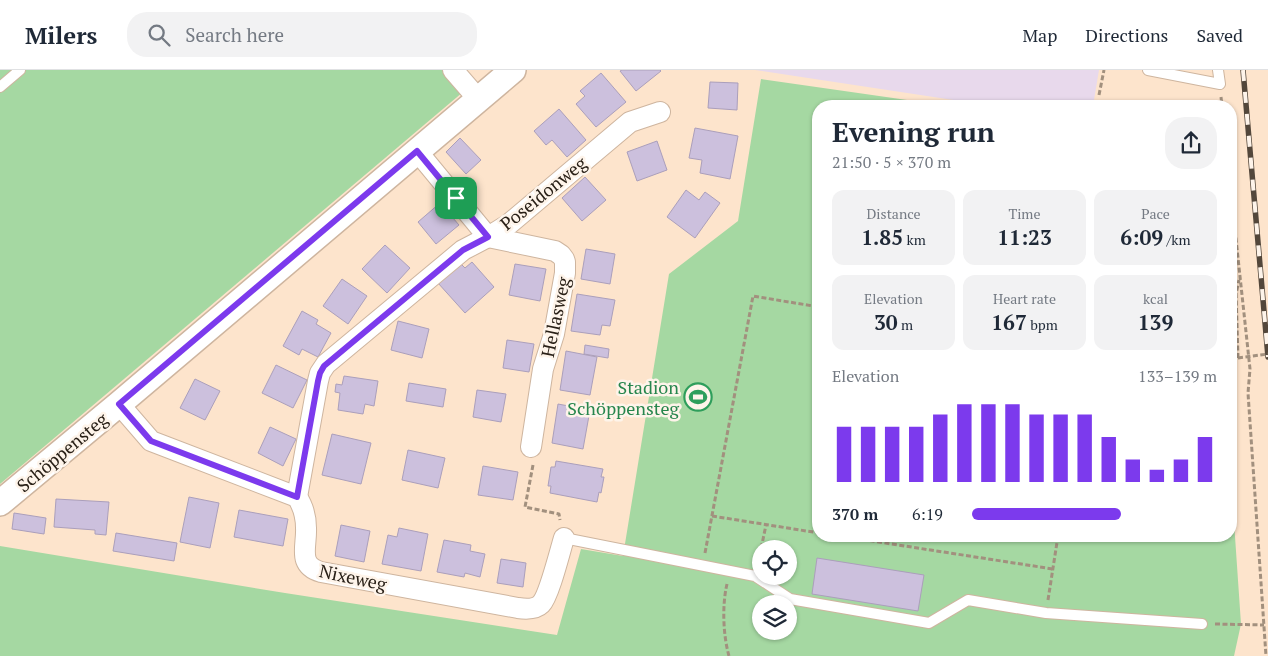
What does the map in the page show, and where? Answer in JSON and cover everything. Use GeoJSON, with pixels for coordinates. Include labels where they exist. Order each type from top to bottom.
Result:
{"type":"FeatureCollection","features":[{"type":"Feature","properties":{"kind":"street"},"geometry":{"type":"LineString","coordinates":[[453,70],[479,100]]}},
{"type":"Feature","properties":{"kind":"street","name":"Schöppensteg"},"geometry":{"type":"LineString","coordinates":[[0,503],[513,70]]}},
{"type":"Feature","properties":{"kind":"street","name":"Poseidonweg"},"geometry":{"type":"LineString","coordinates":[[297,497],[318,381],[324,366],[463,250],[509,224],[630,122],[660,112]]}},
{"type":"Feature","properties":{"kind":"street"},"geometry":{"type":"LineString","coordinates":[[417,151],[488,237]]}},
{"type":"Feature","properties":{"kind":"street","name":"Hellasweg"},"geometry":{"type":"LineString","coordinates":[[488,237],[555,251],[561,255],[565,262],[564,281],[554,334],[543,370],[531,447]]}},
{"type":"Feature","properties":{"kind":"street"},"geometry":{"type":"LineString","coordinates":[[119,404],[151,441],[297,497]]}},
{"type":"Feature","properties":{"kind":"street","name":"Nixeweg"},"geometry":{"type":"LineString","coordinates":[[297,497],[305,517],[305,557],[307,564],[315,570],[328,574],[518,608],[534,607],[544,600],[564,538]]}},
{"type":"Feature","properties":{"kind":"lane"},"geometry":{"type":"LineString","coordinates":[[0,87],[20,70]]}},
{"type":"Feature","properties":{"kind":"lane"},"geometry":{"type":"LineString","coordinates":[[1148,70],[1220,84],[1218,70]]}},
{"type":"Feature","properties":{"kind":"lane"},"geometry":{"type":"LineString","coordinates":[[564,538],[752,575]]}},
{"type":"Feature","properties":{"kind":"lane"},"geometry":{"type":"LineString","coordinates":[[768,585],[790,600],[929,623],[968,600],[1046,613],[1202,624]]}},
{"type":"Feature","properties":{"kind":"path"},"geometry":{"type":"LineString","coordinates":[[1100,95],[1104,70]]}},
{"type":"Feature","properties":{"kind":"path"},"geometry":{"type":"LineString","coordinates":[[1237,249],[1250,369],[1248,393],[1266,656]]}},
{"type":"Feature","properties":{"kind":"path"},"geometry":{"type":"LineString","coordinates":[[1237,290],[1240,277]]}},
{"type":"Feature","properties":{"kind":"path"},"geometry":{"type":"LineString","coordinates":[[703,566],[753,296],[812,306]]}},
{"type":"Feature","properties":{"kind":"path"},"geometry":{"type":"LineString","coordinates":[[1237,326],[1238,358],[1268,354]]}},
{"type":"Feature","properties":{"kind":"path"},"geometry":{"type":"LineString","coordinates":[[531,447],[533,464],[525,507],[559,514],[564,538]]}},
{"type":"Feature","properties":{"kind":"path"},"geometry":{"type":"LineString","coordinates":[[712,516],[812,532]]}},
{"type":"Feature","properties":{"kind":"path"},"geometry":{"type":"LineString","coordinates":[[763,540],[766,525]]}},
{"type":"Feature","properties":{"kind":"path"},"geometry":{"type":"LineString","coordinates":[[879,542],[1053,569]]}},
{"type":"Feature","properties":{"kind":"path"},"geometry":{"type":"LineString","coordinates":[[1046,613],[1057,542]]}},
{"type":"Feature","properties":{"kind":"path"},"geometry":{"type":"LineString","coordinates":[[729,656],[725,644],[724,598],[730,571]]}},
{"type":"Feature","properties":{"kind":"path"},"geometry":{"type":"LineString","coordinates":[[1202,624],[1264,625]]}},
{"type":"Feature","properties":{"kind":"shaded area"},"geometry":{"type":"Polygon","coordinates":[[[755,70],[1099,70],[1094,100],[953,100],[755,70]]]}},
{"type":"Feature","properties":{"kind":"green space"},"geometry":{"type":"Polygon","coordinates":[[[0,70],[442,70],[463,92],[0,484],[0,70]]]}},
{"type":"Feature","properties":{"kind":"green space"},"geometry":{"type":"Polygon","coordinates":[[[761,79],[907,100],[812,100],[812,542],[1235,542],[1241,624],[1234,656],[0,656],[0,546],[557,635],[581,549],[623,556],[669,274],[738,221],[761,79]]]}},
{"type":"Feature","properties":{"kind":"building"},"geometry":{"type":"Polygon","coordinates":[[[620,71],[661,71],[636,91],[620,71]]]}},
{"type":"Feature","properties":{"kind":"building"},"geometry":{"type":"Polygon","coordinates":[[[601,73],[626,102],[596,127],[576,104],[585,96],[580,91],[601,73]]]}},
{"type":"Feature","properties":{"kind":"building"},"geometry":{"type":"Polygon","coordinates":[[[710,82],[738,83],[737,110],[708,108],[710,82]]]}},
{"type":"Feature","properties":{"kind":"building"},"geometry":{"type":"Polygon","coordinates":[[[559,109],[586,140],[567,157],[552,140],[546,145],[534,131],[559,109]]]}},
{"type":"Feature","properties":{"kind":"building"},"geometry":{"type":"Polygon","coordinates":[[[695,128],[738,136],[730,179],[700,173],[702,160],[689,158],[695,128]]]}},
{"type":"Feature","properties":{"kind":"building"},"geometry":{"type":"Polygon","coordinates":[[[460,138],[481,160],[466,174],[446,152],[460,138]]]}},
{"type":"Feature","properties":{"kind":"building"},"geometry":{"type":"Polygon","coordinates":[[[657,141],[667,170],[637,181],[627,152],[657,141]]]}},
{"type":"Feature","properties":{"kind":"building"},"geometry":{"type":"Polygon","coordinates":[[[585,177],[606,200],[582,221],[562,198],[585,177]]]}},
{"type":"Feature","properties":{"kind":"building"},"geometry":{"type":"Polygon","coordinates":[[[686,190],[699,200],[705,192],[720,203],[695,238],[667,217],[686,190]]]}},
{"type":"Feature","properties":{"kind":"building"},"geometry":{"type":"Polygon","coordinates":[[[440,203],[459,225],[436,244],[418,222],[440,203]]]}},
{"type":"Feature","properties":{"kind":"building"},"geometry":{"type":"Polygon","coordinates":[[[385,245],[410,268],[387,293],[362,269],[385,245]]]}},
{"type":"Feature","properties":{"kind":"building"},"geometry":{"type":"Polygon","coordinates":[[[586,249],[615,254],[610,284],[581,279],[586,249]]]}},
{"type":"Feature","properties":{"kind":"building"},"geometry":{"type":"Polygon","coordinates":[[[472,262],[494,287],[465,313],[438,283],[460,263],[465,268],[472,262]]]}},
{"type":"Feature","properties":{"kind":"building"},"geometry":{"type":"Polygon","coordinates":[[[515,264],[546,269],[540,301],[509,295],[515,264]]]}},
{"type":"Feature","properties":{"kind":"building"},"geometry":{"type":"Polygon","coordinates":[[[342,279],[367,296],[348,324],[323,306],[342,279]]]}},
{"type":"Feature","properties":{"kind":"building"},"geometry":{"type":"Polygon","coordinates":[[[577,294],[615,300],[610,326],[602,325],[600,335],[571,331],[577,294]]]}},
{"type":"Feature","properties":{"kind":"building"},"geometry":{"type":"Polygon","coordinates":[[[302,311],[318,320],[316,324],[331,333],[318,357],[302,349],[299,355],[283,346],[302,311]]]}},
{"type":"Feature","properties":{"kind":"building"},"geometry":{"type":"Polygon","coordinates":[[[398,321],[429,329],[422,358],[391,350],[398,321]]]}},
{"type":"Feature","properties":{"kind":"building"},"geometry":{"type":"Polygon","coordinates":[[[507,340],[534,344],[529,372],[503,368],[507,340]]]}},
{"type":"Feature","properties":{"kind":"building"},"geometry":{"type":"Polygon","coordinates":[[[585,345],[609,349],[608,358],[584,354],[585,345]]]}},
{"type":"Feature","properties":{"kind":"building"},"geometry":{"type":"Polygon","coordinates":[[[566,351],[597,357],[590,395],[560,390],[566,351]]]}},
{"type":"Feature","properties":{"kind":"building"},"geometry":{"type":"Polygon","coordinates":[[[276,365],[307,380],[293,408],[262,393],[276,365]]]}},
{"type":"Feature","properties":{"kind":"building"},"geometry":{"type":"Polygon","coordinates":[[[344,376],[378,381],[374,406],[365,404],[363,414],[338,410],[340,393],[335,392],[336,384],[342,385],[344,376]]]}},
{"type":"Feature","properties":{"kind":"building"},"geometry":{"type":"Polygon","coordinates":[[[195,379],[220,391],[205,420],[180,408],[195,379]]]}},
{"type":"Feature","properties":{"kind":"building"},"geometry":{"type":"Polygon","coordinates":[[[409,383],[446,389],[443,407],[406,401],[409,383]]]}},
{"type":"Feature","properties":{"kind":"building"},"geometry":{"type":"Polygon","coordinates":[[[477,390],[506,394],[501,422],[473,417],[477,390]]]}},
{"type":"Feature","properties":{"kind":"building"},"geometry":{"type":"Polygon","coordinates":[[[558,404],[590,410],[583,449],[552,443],[558,404]]]}},
{"type":"Feature","properties":{"kind":"building"},"geometry":{"type":"Polygon","coordinates":[[[270,427],[296,439],[283,466],[258,453],[270,427]]]}},
{"type":"Feature","properties":{"kind":"building"},"geometry":{"type":"Polygon","coordinates":[[[332,434],[371,443],[361,484],[322,475],[332,434]]]}},
{"type":"Feature","properties":{"kind":"building"},"geometry":{"type":"Polygon","coordinates":[[[408,450],[445,458],[438,488],[402,480],[408,450]]]}},
{"type":"Feature","properties":{"kind":"building"},"geometry":{"type":"Polygon","coordinates":[[[556,461],[603,469],[601,477],[604,477],[597,502],[550,493],[551,486],[548,486],[551,467],[555,467],[556,461]]]}},
{"type":"Feature","properties":{"kind":"building"},"geometry":{"type":"Polygon","coordinates":[[[483,466],[518,472],[513,500],[478,495],[483,466]]]}},
{"type":"Feature","properties":{"kind":"building"},"geometry":{"type":"Polygon","coordinates":[[[189,497],[219,503],[210,548],[180,542],[189,497]]]}},
{"type":"Feature","properties":{"kind":"building"},"geometry":{"type":"Polygon","coordinates":[[[56,499],[109,502],[106,535],[95,534],[95,530],[54,527],[56,499]]]}},
{"type":"Feature","properties":{"kind":"building"},"geometry":{"type":"Polygon","coordinates":[[[239,510],[288,519],[283,546],[234,537],[239,510]]]}},
{"type":"Feature","properties":{"kind":"building"},"geometry":{"type":"Polygon","coordinates":[[[14,513],[46,518],[44,534],[12,529],[14,513]]]}},
{"type":"Feature","properties":{"kind":"building"},"geometry":{"type":"Polygon","coordinates":[[[341,525],[370,531],[364,562],[335,556],[341,525]]]}},
{"type":"Feature","properties":{"kind":"building"},"geometry":{"type":"Polygon","coordinates":[[[399,528],[428,534],[421,571],[382,564],[388,535],[397,537],[399,528]]]}},
{"type":"Feature","properties":{"kind":"building"},"geometry":{"type":"Polygon","coordinates":[[[116,533],[177,543],[174,561],[113,551],[116,533]]]}},
{"type":"Feature","properties":{"kind":"building"},"geometry":{"type":"Polygon","coordinates":[[[444,540],[471,545],[470,551],[485,554],[480,577],[465,573],[464,577],[437,572],[444,540]]]}},
{"type":"Feature","properties":{"kind":"building"},"geometry":{"type":"Polygon","coordinates":[[[817,558],[924,575],[918,611],[812,594],[817,558]]]}},
{"type":"Feature","properties":{"kind":"building"},"geometry":{"type":"Polygon","coordinates":[[[501,559],[526,563],[523,587],[497,583],[501,559]]]}},
{"type":"Feature","properties":{"kind":"railway"},"geometry":{"type":"LineString","coordinates":[[1243,70],[1268,357]]}},
{"type":"Feature","properties":{"kind":"place","name":"Stadion Schöppensteg"},"geometry":{"type":"Point","coordinates":[698,397]}},
{"type":"Feature","properties":{"kind":"route"},"geometry":{"type":"LineString","coordinates":[[417,151],[456,198],[488,237],[463,250],[324,366],[318,381],[297,497],[151,441],[119,404],[417,151]]}}]}
